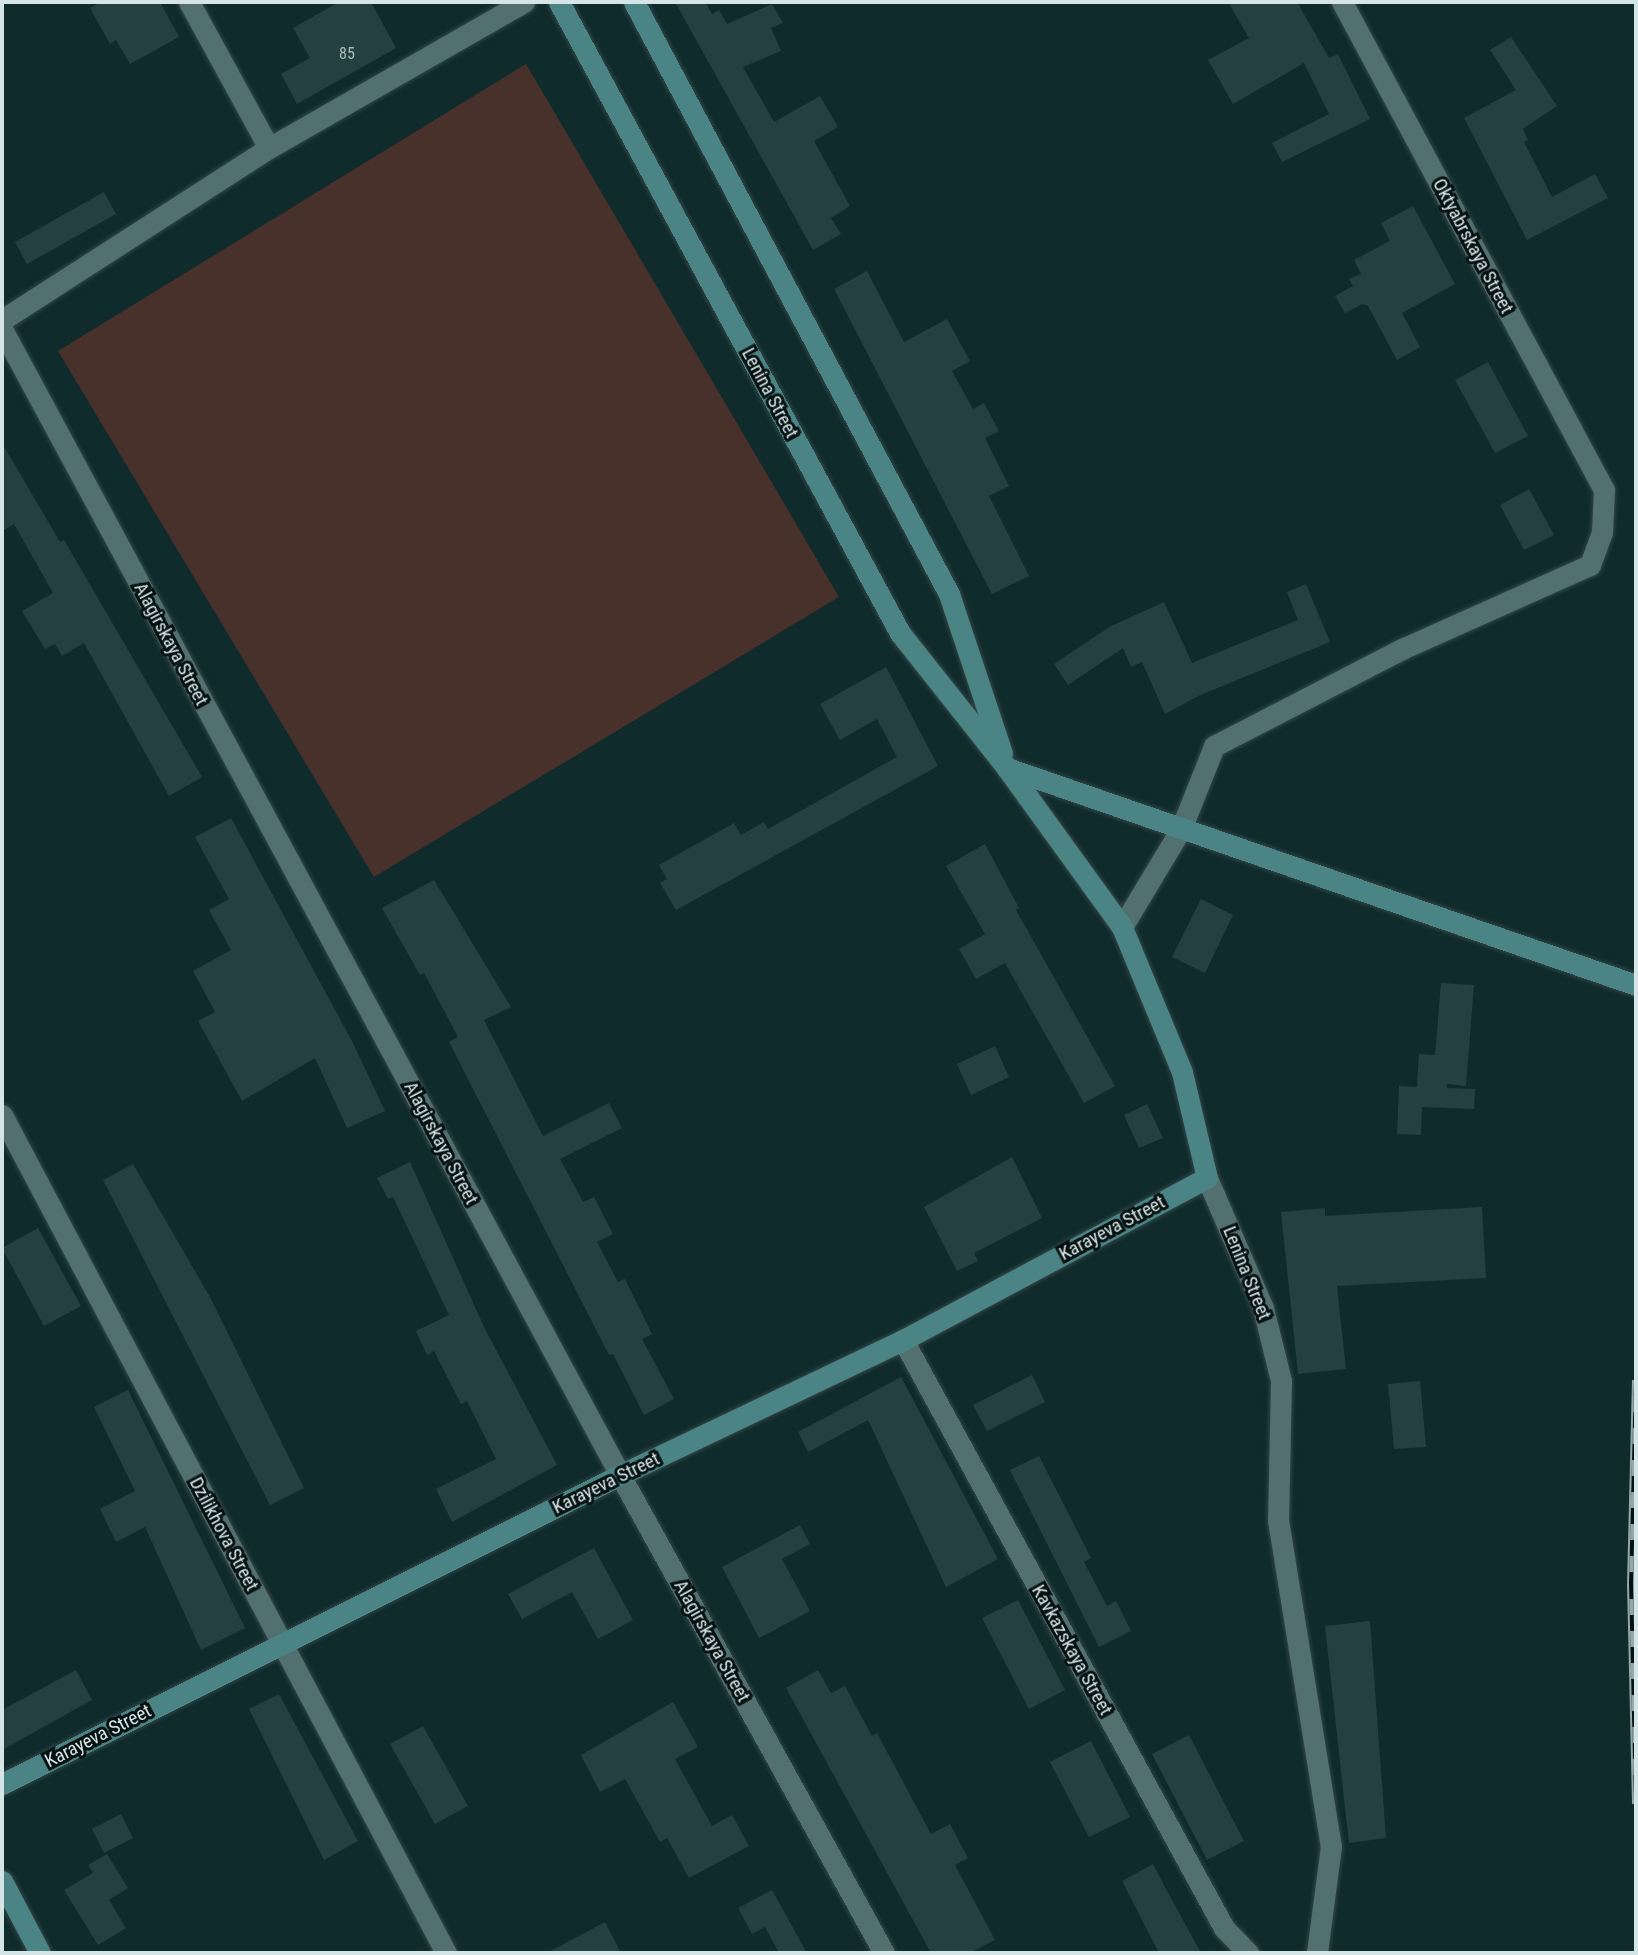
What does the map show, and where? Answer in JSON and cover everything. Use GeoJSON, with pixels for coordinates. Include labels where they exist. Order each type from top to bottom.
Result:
{"type":"FeatureCollection","features":[{"type":"Feature","properties":{"kind":"street"},"geometry":{"type":"LineString","coordinates":[[189,2],[269,148]]}},
{"type":"Feature","properties":{"kind":"street"},"geometry":{"type":"LineString","coordinates":[[2,320],[269,148],[524,2]]}},
{"type":"Feature","properties":{"kind":"street","name":"Lenina Street"},"geometry":{"type":"LineString","coordinates":[[559,2],[900,634],[1007,768],[1122,927],[1182,1072],[1207,1178],[1264,1307],[1281,1381],[1278,1520],[1331,1846],[1317,1953]]}},
{"type":"Feature","properties":{"kind":"street","name":"Lenina Street"},"geometry":{"type":"LineString","coordinates":[[634,2],[949,594],[1007,768]]}},
{"type":"Feature","properties":{"kind":"street","name":"Oktyabrskaya Street"},"geometry":{"type":"LineString","coordinates":[[1181,830],[1214,746],[1402,649],[1590,565],[1602,532],[1604,490],[1342,2]]}},
{"type":"Feature","properties":{"kind":"street","name":"Alagirskaya Street"},"geometry":{"type":"LineString","coordinates":[[2,330],[620,1475],[884,1953]]}},
{"type":"Feature","properties":{"kind":"street"},"geometry":{"type":"LineString","coordinates":[[1007,768],[1636,985]]}},
{"type":"Feature","properties":{"kind":"street"},"geometry":{"type":"LineString","coordinates":[[1122,927],[1181,830]]}},
{"type":"Feature","properties":{"kind":"street","name":"Dzilikhova Street"},"geometry":{"type":"LineString","coordinates":[[2,1115],[446,1953]]}},
{"type":"Feature","properties":{"kind":"street","name":"Karayeva Street"},"geometry":{"type":"LineString","coordinates":[[2,1784],[620,1475],[903,1340],[1207,1178]]}},
{"type":"Feature","properties":{"kind":"street","name":"Kavkazskaya Street"},"geometry":{"type":"LineString","coordinates":[[903,1340],[1224,1928],[1248,1953]]}},
{"type":"Feature","properties":{"kind":"street"},"geometry":{"type":"LineString","coordinates":[[2,1881],[40,1953]]}},
{"type":"Feature","properties":{"kind":"shaded area"},"geometry":{"type":"Polygon","coordinates":[[[526,64],[839,597],[374,877],[58,351],[526,64]]]}},
{"type":"Feature","properties":{"kind":"building"},"geometry":{"type":"Polygon","coordinates":[[[101,2],[160,2],[179,37],[130,64],[116,40],[110,44],[90,8],[101,2]]]}},
{"type":"Feature","properties":{"kind":"building"},"geometry":{"type":"Polygon","coordinates":[[[339,2],[371,2],[396,48],[297,104],[281,74],[310,58],[293,28],[339,2]]]}},
{"type":"Feature","properties":{"kind":"building"},"geometry":{"type":"Polygon","coordinates":[[[675,2],[705,2],[712,14],[719,10],[727,24],[772,4],[783,23],[771,28],[781,51],[743,67],[774,122],[820,96],[838,127],[814,141],[850,206],[831,218],[841,234],[813,250],[675,2]]]}},
{"type":"Feature","properties":{"kind":"building"},"geometry":{"type":"Polygon","coordinates":[[[1228,2],[1297,2],[1329,58],[1338,54],[1370,119],[1282,162],[1272,143],[1329,114],[1304,63],[1233,104],[1208,60],[1249,38],[1228,2]]]}},
{"type":"Feature","properties":{"kind":"building"},"geometry":{"type":"Polygon","coordinates":[[[1511,37],[1557,106],[1523,129],[1528,140],[1524,142],[1552,197],[1595,174],[1608,198],[1527,240],[1464,118],[1516,90],[1490,50],[1511,37]]]}},
{"type":"Feature","properties":{"kind":"building"},"geometry":{"type":"Polygon","coordinates":[[[104,192],[116,214],[27,264],[15,242],[104,192]]]}},
{"type":"Feature","properties":{"kind":"building"},"geometry":{"type":"Polygon","coordinates":[[[1413,206],[1455,284],[1402,313],[1420,347],[1397,360],[1368,306],[1362,304],[1345,313],[1335,296],[1353,286],[1349,279],[1361,274],[1354,260],[1390,241],[1381,223],[1413,206]]]}},
{"type":"Feature","properties":{"kind":"building"},"geometry":{"type":"Polygon","coordinates":[[[867,271],[904,342],[947,319],[970,361],[952,371],[973,409],[984,403],[999,431],[985,438],[1009,486],[989,496],[1029,576],[992,594],[834,289],[867,271]]]}},
{"type":"Feature","properties":{"kind":"building"},"geometry":{"type":"Polygon","coordinates":[[[1488,362],[1528,436],[1495,453],[1455,380],[1488,362]]]}},
{"type":"Feature","properties":{"kind":"building"},"geometry":{"type":"Polygon","coordinates":[[[2,443],[60,542],[64,540],[202,777],[169,796],[84,643],[62,656],[55,644],[45,649],[22,611],[53,593],[14,524],[2,531],[2,443]]]}},
{"type":"Feature","properties":{"kind":"building"},"geometry":{"type":"Polygon","coordinates":[[[1529,489],[1554,535],[1524,550],[1500,505],[1529,489]]]}},
{"type":"Feature","properties":{"kind":"building"},"geometry":{"type":"Polygon","coordinates":[[[1306,584],[1330,642],[1198,696],[1165,714],[1142,662],[1131,667],[1123,648],[1068,685],[1054,664],[1111,626],[1164,602],[1192,663],[1298,620],[1287,592],[1306,584]]]}},
{"type":"Feature","properties":{"kind":"building"},"geometry":{"type":"Polygon","coordinates":[[[886,667],[938,766],[676,910],[660,883],[667,879],[659,865],[734,823],[741,835],[764,822],[768,829],[897,757],[877,719],[840,740],[820,704],[886,667]]]}},
{"type":"Feature","properties":{"kind":"building"},"geometry":{"type":"Polygon","coordinates":[[[231,818],[353,1043],[385,1111],[347,1128],[315,1058],[242,1101],[198,1021],[215,1012],[193,971],[231,950],[209,910],[229,899],[195,837],[231,818]]]}},
{"type":"Feature","properties":{"kind":"building"},"geometry":{"type":"Polygon","coordinates":[[[985,844],[1019,908],[1016,910],[1115,1086],[1084,1103],[1005,963],[976,979],[959,949],[985,934],[946,866],[985,844]]]}},
{"type":"Feature","properties":{"kind":"building"},"geometry":{"type":"Polygon","coordinates":[[[434,880],[511,1007],[484,1020],[543,1136],[609,1103],[622,1128],[560,1159],[583,1202],[594,1197],[613,1234],[597,1242],[618,1282],[625,1279],[652,1334],[642,1339],[674,1399],[644,1415],[613,1354],[609,1355],[449,1042],[458,1037],[424,973],[420,975],[382,908],[434,880]]]}},
{"type":"Feature","properties":{"kind":"building"},"geometry":{"type":"Polygon","coordinates":[[[1201,899],[1233,915],[1205,973],[1172,957],[1201,899]]]}},
{"type":"Feature","properties":{"kind":"building"},"geometry":{"type":"Polygon","coordinates":[[[1441,983],[1474,985],[1466,1086],[1447,1084],[1447,1088],[1475,1089],[1474,1109],[1422,1107],[1421,1135],[1397,1134],[1399,1086],[1417,1087],[1419,1054],[1435,1055],[1441,983]]]}},
{"type":"Feature","properties":{"kind":"building"},"geometry":{"type":"Polygon","coordinates":[[[995,1046],[1009,1077],[971,1095],[957,1064],[995,1046]]]}},
{"type":"Feature","properties":{"kind":"building"},"geometry":{"type":"Polygon","coordinates":[[[1147,1104],[1163,1138],[1139,1148],[1124,1115],[1147,1104]]]}},
{"type":"Feature","properties":{"kind":"building"},"geometry":{"type":"Polygon","coordinates":[[[1012,1157],[1042,1218],[974,1253],[978,1261],[957,1271],[924,1207],[1012,1157]]]}},
{"type":"Feature","properties":{"kind":"building"},"geometry":{"type":"Polygon","coordinates":[[[410,1162],[484,1327],[557,1465],[452,1522],[436,1489],[496,1459],[467,1401],[461,1404],[434,1351],[427,1355],[416,1331],[449,1315],[393,1197],[388,1199],[377,1178],[410,1162]]]}},
{"type":"Feature","properties":{"kind":"building"},"geometry":{"type":"Polygon","coordinates":[[[133,1164],[211,1299],[304,1488],[270,1505],[103,1180],[133,1164]]]}},
{"type":"Feature","properties":{"kind":"building"},"geometry":{"type":"Polygon","coordinates":[[[1482,1207],[1486,1278],[1337,1286],[1346,1369],[1298,1374],[1281,1212],[1325,1208],[1325,1216],[1482,1207]]]}},
{"type":"Feature","properties":{"kind":"building"},"geometry":{"type":"Polygon","coordinates":[[[38,1228],[81,1306],[44,1326],[2,1248],[38,1228]]]}},
{"type":"Feature","properties":{"kind":"building"},"geometry":{"type":"Polygon","coordinates":[[[1032,1375],[1045,1402],[987,1431],[973,1405],[1032,1375]]]}},
{"type":"Feature","properties":{"kind":"building"},"geometry":{"type":"Polygon","coordinates":[[[901,1377],[998,1559],[946,1587],[868,1420],[808,1452],[798,1432],[901,1377]]]}},
{"type":"Feature","properties":{"kind":"building"},"geometry":{"type":"Polygon","coordinates":[[[1420,1381],[1426,1447],[1394,1449],[1388,1384],[1420,1381]]]}},
{"type":"Feature","properties":{"kind":"building"},"geometry":{"type":"Polygon","coordinates":[[[128,1390],[245,1628],[201,1650],[145,1527],[116,1542],[100,1509],[135,1491],[94,1407],[128,1390]]]}},
{"type":"Feature","properties":{"kind":"building"},"geometry":{"type":"Polygon","coordinates":[[[1039,1456],[1091,1558],[1084,1562],[1107,1606],[1116,1601],[1131,1631],[1099,1647],[1010,1470],[1039,1456]]]}},
{"type":"Feature","properties":{"kind":"building"},"geometry":{"type":"Polygon","coordinates":[[[800,1525],[810,1544],[782,1559],[810,1611],[759,1638],[722,1567],[800,1525]]]}},
{"type":"Feature","properties":{"kind":"building"},"geometry":{"type":"Polygon","coordinates":[[[594,1548],[633,1620],[598,1639],[572,1592],[522,1619],[508,1594],[594,1548]]]}},
{"type":"Feature","properties":{"kind":"building"},"geometry":{"type":"Polygon","coordinates":[[[1018,1600],[1065,1690],[1029,1709],[982,1618],[1018,1600]]]}},
{"type":"Feature","properties":{"kind":"building"},"geometry":{"type":"Polygon","coordinates":[[[1370,1621],[1386,1838],[1349,1843],[1325,1626],[1370,1621]]]}},
{"type":"Feature","properties":{"kind":"building"},"geometry":{"type":"Polygon","coordinates":[[[76,1670],[92,1700],[2,1750],[2,1710],[76,1670]]]}},
{"type":"Feature","properties":{"kind":"building"},"geometry":{"type":"Polygon","coordinates":[[[818,1670],[831,1693],[845,1686],[872,1736],[877,1733],[931,1834],[950,1824],[968,1858],[955,1865],[995,1940],[970,1953],[931,1953],[786,1688],[818,1670]]]}},
{"type":"Feature","properties":{"kind":"building"},"geometry":{"type":"Polygon","coordinates":[[[279,1694],[358,1841],[324,1860],[249,1709],[279,1694]]]}},
{"type":"Feature","properties":{"kind":"building"},"geometry":{"type":"Polygon","coordinates":[[[673,1702],[698,1747],[675,1759],[712,1826],[732,1815],[749,1846],[689,1878],[667,1838],[660,1842],[625,1779],[600,1792],[581,1755],[673,1702]]]}},
{"type":"Feature","properties":{"kind":"building"},"geometry":{"type":"Polygon","coordinates":[[[423,1726],[468,1806],[435,1824],[390,1744],[423,1726]]]}},
{"type":"Feature","properties":{"kind":"building"},"geometry":{"type":"Polygon","coordinates":[[[1189,1735],[1244,1841],[1207,1860],[1152,1754],[1189,1735]]]}},
{"type":"Feature","properties":{"kind":"building"},"geometry":{"type":"Polygon","coordinates":[[[1091,1741],[1130,1817],[1089,1837],[1050,1762],[1091,1741]]]}},
{"type":"Feature","properties":{"kind":"building"},"geometry":{"type":"Polygon","coordinates":[[[121,1814],[133,1838],[104,1853],[92,1829],[121,1814]]]}},
{"type":"Feature","properties":{"kind":"building"},"geometry":{"type":"Polygon","coordinates":[[[107,1854],[128,1888],[109,1900],[126,1928],[98,1945],[64,1890],[93,1873],[88,1865],[107,1854]]]}},
{"type":"Feature","properties":{"kind":"building"},"geometry":{"type":"Polygon","coordinates":[[[1153,1864],[1201,1953],[1159,1953],[1122,1881],[1153,1864]]]}},
{"type":"Feature","properties":{"kind":"building"},"geometry":{"type":"Polygon","coordinates":[[[772,1890],[807,1953],[779,1953],[765,1927],[752,1934],[738,1908],[772,1890]]]}},
{"type":"Feature","properties":{"kind":"building"},"geometry":{"type":"Polygon","coordinates":[[[605,1922],[621,1953],[547,1953],[605,1922]]]}},
{"type":"Feature","properties":{"kind":"railway"},"geometry":{"type":"LineString","coordinates":[[1636,1380],[1631,1583],[1636,1804]]}}]}
